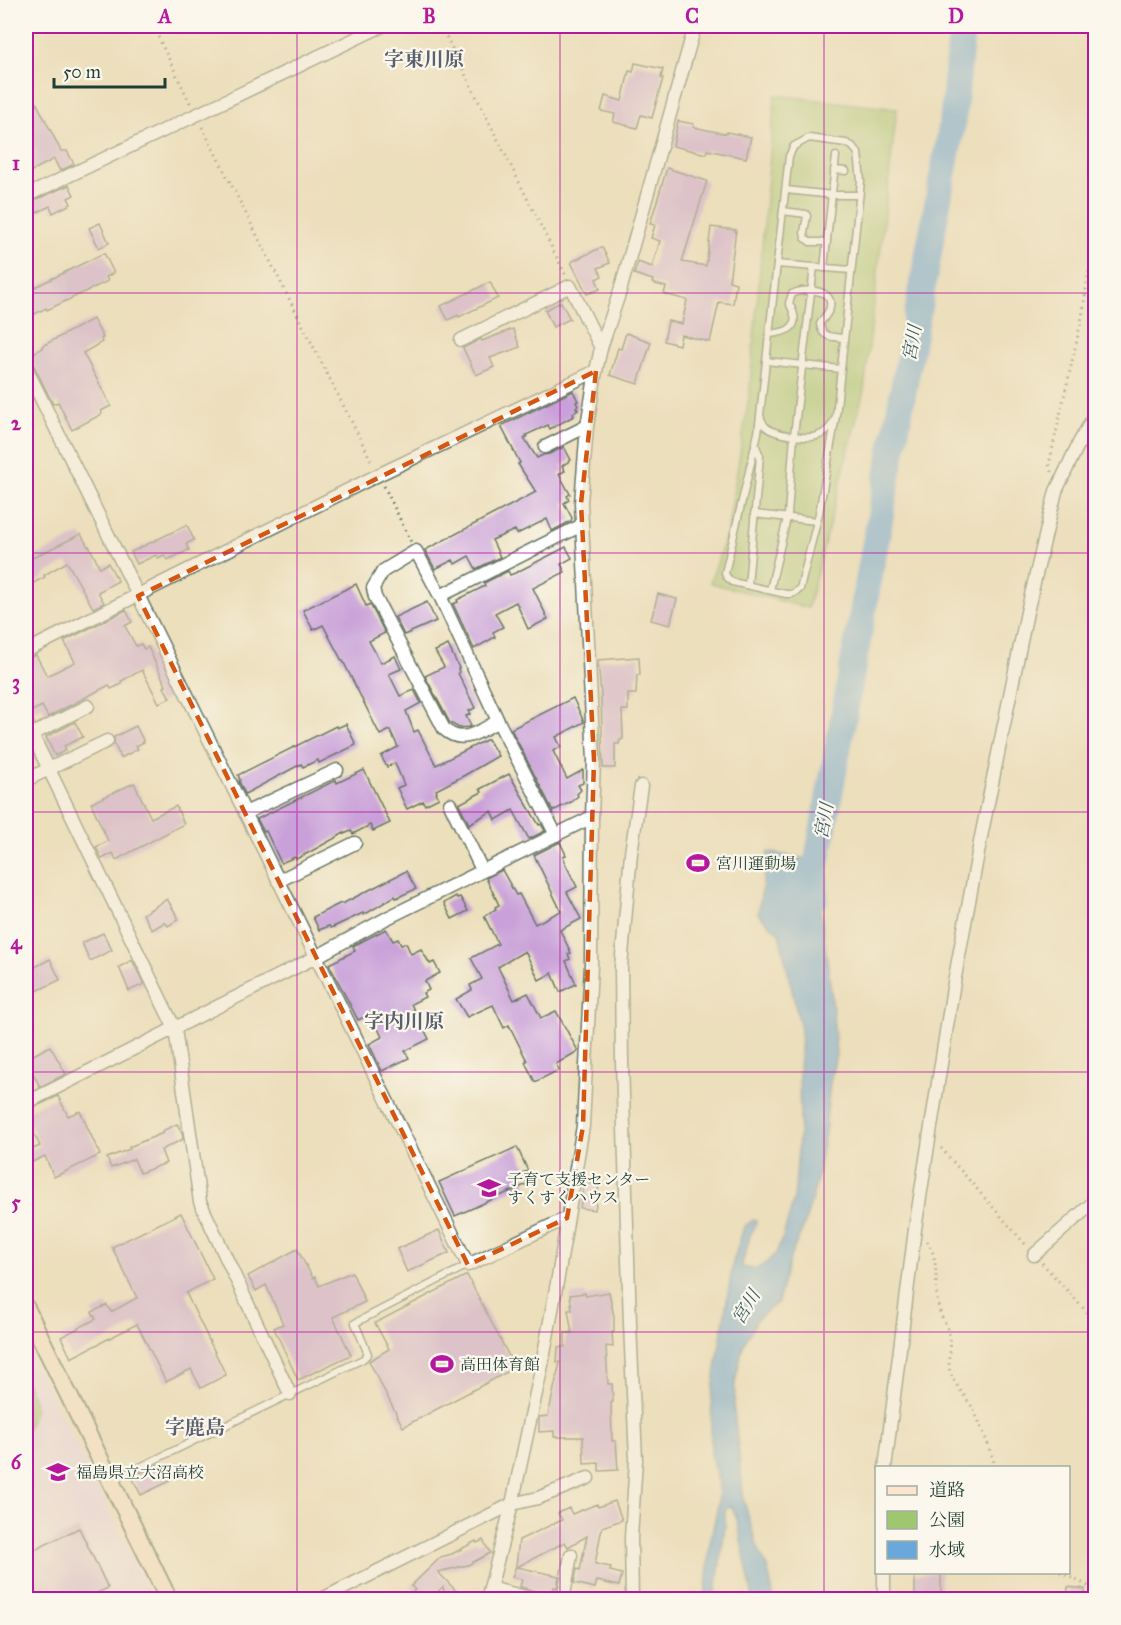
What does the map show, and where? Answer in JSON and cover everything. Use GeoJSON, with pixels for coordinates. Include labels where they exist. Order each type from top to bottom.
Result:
{"type":"FeatureCollection","features":[{"type":"Feature","properties":{"kind":"street"},"geometry":{"type":"LineString","coordinates":[[26,196],[382,26]]}},
{"type":"Feature","properties":{"kind":"street"},"geometry":{"type":"LineString","coordinates":[[537,1599],[489,1594],[542,1370],[583,1126],[591,966],[594,760],[581,503],[587,426],[602,348],[695,26]]}},
{"type":"Feature","properties":{"kind":"street"},"geometry":{"type":"LineString","coordinates":[[461,340],[570,286],[602,348]]}},
{"type":"Feature","properties":{"kind":"street"},"geometry":{"type":"LineString","coordinates":[[26,368],[468,1265],[567,1218]]}},
{"type":"Feature","properties":{"kind":"street"},"geometry":{"type":"LineString","coordinates":[[26,651],[378,475],[596,371]]}},
{"type":"Feature","properties":{"kind":"street"},"geometry":{"type":"LineString","coordinates":[[885,1466],[915,1229],[953,987],[981,837],[1027,612],[1056,491],[1078,442],[1095,412]]}},
{"type":"Feature","properties":{"kind":"street"},"geometry":{"type":"LineString","coordinates":[[545,447],[587,426]]}},
{"type":"Feature","properties":{"kind":"street"},"geometry":{"type":"LineString","coordinates":[[440,596],[582,525]]}},
{"type":"Feature","properties":{"kind":"street"},"geometry":{"type":"LineString","coordinates":[[498,721],[475,734],[462,738],[454,737],[444,729],[375,597],[373,588],[383,571],[416,551],[556,835]]}},
{"type":"Feature","properties":{"kind":"street"},"geometry":{"type":"LineString","coordinates":[[28,736],[88,706]]}},
{"type":"Feature","properties":{"kind":"street"},"geometry":{"type":"LineString","coordinates":[[26,723],[28,736],[48,769],[175,1029],[200,1202],[290,1394]]}},
{"type":"Feature","properties":{"kind":"street"},"geometry":{"type":"LineString","coordinates":[[26,780],[107,741]]}},
{"type":"Feature","properties":{"kind":"street"},"geometry":{"type":"LineString","coordinates":[[245,813],[337,770]]}},
{"type":"Feature","properties":{"kind":"street"},"geometry":{"type":"LineString","coordinates":[[632,1599],[631,1538],[636,1460],[629,1301],[621,967],[631,853],[640,786]]}},
{"type":"Feature","properties":{"kind":"street"},"geometry":{"type":"LineString","coordinates":[[450,804],[482,870]]}},
{"type":"Feature","properties":{"kind":"street"},"geometry":{"type":"LineString","coordinates":[[26,1103],[316,957],[387,918],[592,817]]}},
{"type":"Feature","properties":{"kind":"street"},"geometry":{"type":"LineString","coordinates":[[278,881],[355,843]]}},
{"type":"Feature","properties":{"kind":"street"},"geometry":{"type":"LineString","coordinates":[[1034,1255],[1095,1200]]}},
{"type":"Feature","properties":{"kind":"street"},"geometry":{"type":"LineString","coordinates":[[26,1308],[169,1599]]}},
{"type":"Feature","properties":{"kind":"street"},"geometry":{"type":"LineString","coordinates":[[320,1599],[512,1504],[538,1498],[588,1478]]}},
{"type":"Feature","properties":{"kind":"street"},"geometry":{"type":"LineString","coordinates":[[562,1599],[571,1555]]}},
{"type":"Feature","properties":{"kind":"street"},"geometry":{"type":"LineString","coordinates":[[884,1574],[884,1599]]}},
{"type":"Feature","properties":{"kind":"lane"},"geometry":{"type":"LineString","coordinates":[[809,138],[846,143],[858,153],[861,181],[836,416],[817,521],[800,589],[792,594],[732,582],[725,573],[760,415],[786,190],[789,156],[794,146],[809,138]]}},
{"type":"Feature","properties":{"kind":"lane"},"geometry":{"type":"LineString","coordinates":[[824,268],[836,156]]}},
{"type":"Feature","properties":{"kind":"lane"},"geometry":{"type":"LineString","coordinates":[[834,170],[846,171]]}},
{"type":"Feature","properties":{"kind":"lane"},"geometry":{"type":"LineString","coordinates":[[786,190],[859,195]]}},
{"type":"Feature","properties":{"kind":"lane"},"geometry":{"type":"LineString","coordinates":[[783,212],[806,214],[805,238],[810,242],[827,242]]}},
{"type":"Feature","properties":{"kind":"lane"},"geometry":{"type":"LineString","coordinates":[[777,264],[852,270]]}},
{"type":"Feature","properties":{"kind":"lane"},"geometry":{"type":"LineString","coordinates":[[770,590],[786,518],[814,267]]}},
{"type":"Feature","properties":{"kind":"lane"},"geometry":{"type":"LineString","coordinates":[[769,334],[791,329],[795,323],[795,315],[789,303],[792,294],[799,290],[811,290],[824,294],[829,298],[831,305],[820,324],[823,334],[832,338],[844,338]]}},
{"type":"Feature","properties":{"kind":"lane"},"geometry":{"type":"LineString","coordinates":[[766,362],[841,369]]}},
{"type":"Feature","properties":{"kind":"lane"},"geometry":{"type":"LineString","coordinates":[[760,415],[766,427],[773,432],[815,437],[831,427],[836,416]]}},
{"type":"Feature","properties":{"kind":"lane"},"geometry":{"type":"LineString","coordinates":[[748,585],[760,456],[755,444]]}},
{"type":"Feature","properties":{"kind":"lane"},"geometry":{"type":"LineString","coordinates":[[754,514],[817,521]]}},
{"type":"Feature","properties":{"kind":"lane"},"geometry":{"type":"LineString","coordinates":[[111,1481],[363,1359],[368,1354],[356,1323],[468,1265]]}},
{"type":"Feature","properties":{"kind":"path"},"geometry":{"type":"LineString","coordinates":[[153,26],[416,551]]}},
{"type":"Feature","properties":{"kind":"path"},"geometry":{"type":"LineString","coordinates":[[441,26],[570,286]]}},
{"type":"Feature","properties":{"kind":"path"},"geometry":{"type":"LineString","coordinates":[[1056,491],[1049,464],[1083,317],[1095,222]]}},
{"type":"Feature","properties":{"kind":"path"},"geometry":{"type":"LineString","coordinates":[[928,1146],[941,1148],[1095,1322]]}},
{"type":"Feature","properties":{"kind":"path"},"geometry":{"type":"LineString","coordinates":[[915,1229],[929,1244],[935,1259],[938,1307],[945,1320],[952,1351],[949,1362],[950,1374],[972,1408],[996,1466]]}},
{"type":"Feature","properties":{"kind":"path"},"geometry":{"type":"LineString","coordinates":[[1064,1574],[1095,1590]]}},
{"type":"Feature","properties":{"kind":"highlighted area"},"geometry":{"type":"Polygon","coordinates":[[[596,371],[581,503],[594,760],[583,1126],[567,1218],[468,1265],[138,596],[596,371]]]}},
{"type":"Feature","properties":{"kind":"shaded area","name":"福島県立大沼高校"},"geometry":{"type":"Polygon","coordinates":[[[26,1345],[154,1599],[26,1599],[26,1345]]]}},
{"type":"Feature","properties":{"kind":"green space"},"geometry":{"type":"Polygon","coordinates":[[[775,95],[897,109],[864,390],[808,608],[710,583],[727,533],[749,397],[775,95]]]}},
{"type":"Feature","properties":{"kind":"green space"},"geometry":{"type":"Polygon","coordinates":[[[26,1382],[35,1406],[33,1417],[26,1431],[26,1382]]]}},
{"type":"Feature","properties":{"kind":"water"},"geometry":{"type":"Polygon","coordinates":[[[768,852],[828,863],[820,885],[819,897],[832,998],[836,1054],[816,1184],[804,1226],[791,1255],[778,1302],[758,1318],[743,1346],[735,1383],[734,1410],[744,1501],[756,1543],[768,1570],[774,1599],[753,1599],[737,1520],[730,1506],[725,1510],[725,1527],[715,1599],[705,1599],[710,1542],[718,1505],[719,1485],[711,1456],[712,1394],[733,1262],[744,1227],[753,1220],[756,1220],[756,1224],[750,1236],[743,1267],[759,1268],[776,1253],[794,1199],[800,1123],[801,1030],[779,933],[758,914],[768,852]]]}},
{"type":"Feature","properties":{"kind":"building"},"geometry":{"type":"Polygon","coordinates":[[[635,63],[663,69],[661,78],[663,78],[652,118],[641,115],[637,128],[613,122],[615,114],[601,111],[605,96],[622,101],[629,71],[633,72],[635,63]]]}},
{"type":"Feature","properties":{"kind":"building"},"geometry":{"type":"Polygon","coordinates":[[[26,82],[61,151],[67,151],[74,164],[60,171],[54,159],[26,174],[26,82]]]}},
{"type":"Feature","properties":{"kind":"building"},"geometry":{"type":"Polygon","coordinates":[[[678,121],[694,124],[693,127],[751,137],[746,158],[707,150],[706,154],[673,146],[678,121]]]}},
{"type":"Feature","properties":{"kind":"building"},"geometry":{"type":"Polygon","coordinates":[[[667,168],[707,181],[682,262],[706,266],[711,227],[736,230],[729,281],[736,283],[733,304],[719,302],[710,342],[681,335],[679,345],[664,341],[668,321],[682,324],[687,300],[664,294],[666,287],[634,274],[638,262],[652,267],[660,241],[651,238],[655,225],[650,224],[667,168]]]}},
{"type":"Feature","properties":{"kind":"building"},"geometry":{"type":"Polygon","coordinates":[[[69,185],[74,195],[68,198],[71,204],[53,213],[50,206],[26,218],[26,204],[69,185]]]}},
{"type":"Feature","properties":{"kind":"building"},"geometry":{"type":"Polygon","coordinates":[[[100,223],[109,243],[99,248],[89,228],[100,223]]]}},
{"type":"Feature","properties":{"kind":"building"},"geometry":{"type":"Polygon","coordinates":[[[602,247],[610,263],[598,268],[602,276],[596,279],[600,289],[587,294],[571,262],[602,247]]]}},
{"type":"Feature","properties":{"kind":"building"},"geometry":{"type":"Polygon","coordinates":[[[104,253],[114,273],[106,277],[108,281],[29,317],[26,311],[26,293],[104,253]]]}},
{"type":"Feature","properties":{"kind":"building"},"geometry":{"type":"Polygon","coordinates":[[[490,282],[498,298],[448,320],[441,306],[490,282]]]}},
{"type":"Feature","properties":{"kind":"building"},"geometry":{"type":"Polygon","coordinates":[[[561,302],[570,319],[553,327],[545,310],[561,302]]]}},
{"type":"Feature","properties":{"kind":"building"},"geometry":{"type":"Polygon","coordinates":[[[93,319],[103,338],[102,342],[83,353],[111,406],[101,411],[102,414],[72,430],[58,402],[53,404],[33,364],[26,360],[26,357],[93,319]]]}},
{"type":"Feature","properties":{"kind":"building"},"geometry":{"type":"Polygon","coordinates":[[[513,329],[520,347],[490,358],[494,367],[476,375],[463,348],[481,339],[482,341],[513,329]]]}},
{"type":"Feature","properties":{"kind":"building"},"geometry":{"type":"Polygon","coordinates":[[[626,333],[651,342],[638,384],[610,375],[618,348],[621,349],[626,333]]]}},
{"type":"Feature","properties":{"kind":"building"},"geometry":{"type":"Polygon","coordinates":[[[573,391],[578,401],[576,407],[578,410],[573,413],[574,416],[550,429],[548,425],[524,438],[537,458],[564,447],[571,460],[562,466],[565,471],[559,474],[570,494],[567,496],[569,500],[564,503],[572,518],[571,521],[552,531],[547,519],[517,534],[515,530],[492,540],[500,557],[476,569],[469,556],[455,564],[453,560],[435,569],[425,550],[536,492],[518,464],[520,463],[501,426],[573,391]]]}},
{"type":"Feature","properties":{"kind":"building"},"geometry":{"type":"Polygon","coordinates":[[[187,525],[194,540],[186,544],[189,550],[167,560],[164,555],[158,558],[156,555],[137,564],[131,552],[187,525]]]}},
{"type":"Feature","properties":{"kind":"building"},"geometry":{"type":"Polygon","coordinates":[[[81,534],[100,568],[108,563],[118,581],[98,592],[104,603],[93,608],[67,562],[26,587],[26,561],[81,534]]]}},
{"type":"Feature","properties":{"kind":"building"},"geometry":{"type":"Polygon","coordinates":[[[566,547],[572,558],[561,564],[565,572],[533,588],[548,619],[528,629],[516,602],[495,613],[503,627],[493,632],[495,637],[474,649],[453,604],[485,586],[484,583],[508,571],[510,575],[515,573],[566,547]]]}},
{"type":"Feature","properties":{"kind":"building"},"geometry":{"type":"Polygon","coordinates":[[[356,584],[366,606],[370,604],[385,633],[369,641],[381,663],[395,656],[401,669],[389,674],[400,696],[414,690],[421,703],[406,711],[414,732],[418,730],[436,765],[488,739],[498,756],[436,790],[439,798],[425,805],[423,801],[407,809],[397,788],[404,785],[395,763],[387,767],[381,756],[398,747],[390,730],[380,735],[323,625],[313,630],[303,610],[356,584]]]}},
{"type":"Feature","properties":{"kind":"building"},"geometry":{"type":"Polygon","coordinates":[[[658,594],[677,599],[670,625],[651,620],[658,594]]]}},
{"type":"Feature","properties":{"kind":"building"},"geometry":{"type":"Polygon","coordinates":[[[427,602],[436,621],[404,635],[395,617],[427,602]]]}},
{"type":"Feature","properties":{"kind":"building"},"geometry":{"type":"Polygon","coordinates":[[[126,610],[132,622],[125,626],[136,646],[141,644],[144,649],[148,647],[170,698],[159,703],[142,670],[121,681],[122,684],[111,689],[109,685],[48,717],[42,706],[26,714],[26,659],[36,655],[47,676],[75,662],[64,641],[126,610]]]}},
{"type":"Feature","properties":{"kind":"building"},"geometry":{"type":"Polygon","coordinates":[[[448,645],[459,668],[458,673],[475,708],[466,716],[471,726],[469,727],[459,728],[450,723],[425,676],[444,667],[435,651],[448,645]]]}},
{"type":"Feature","properties":{"kind":"building"},"geometry":{"type":"Polygon","coordinates":[[[639,657],[640,675],[637,675],[636,694],[628,694],[628,710],[622,710],[623,739],[619,744],[615,744],[615,768],[603,768],[598,660],[639,657]]]}},
{"type":"Feature","properties":{"kind":"building"},"geometry":{"type":"Polygon","coordinates":[[[573,698],[584,722],[556,737],[561,747],[553,751],[567,779],[583,770],[583,783],[578,785],[581,790],[573,801],[553,811],[511,729],[573,698]]]}},
{"type":"Feature","properties":{"kind":"building"},"geometry":{"type":"Polygon","coordinates":[[[75,722],[83,737],[64,746],[66,750],[55,756],[46,737],[75,722]]]}},
{"type":"Feature","properties":{"kind":"building"},"geometry":{"type":"Polygon","coordinates":[[[346,724],[356,745],[319,763],[318,760],[303,767],[301,764],[245,794],[238,775],[336,726],[337,728],[346,724]]]}},
{"type":"Feature","properties":{"kind":"building"},"geometry":{"type":"Polygon","coordinates":[[[136,726],[144,742],[136,746],[138,749],[121,758],[114,744],[114,737],[136,726]]]}},
{"type":"Feature","properties":{"kind":"building"},"geometry":{"type":"Polygon","coordinates":[[[364,770],[390,823],[373,831],[370,825],[353,834],[351,831],[344,833],[296,859],[295,857],[281,863],[266,831],[264,832],[257,819],[336,780],[337,783],[364,770]]]}},
{"type":"Feature","properties":{"kind":"building"},"geometry":{"type":"Polygon","coordinates":[[[509,774],[539,825],[541,824],[545,831],[529,839],[513,810],[496,820],[492,811],[469,824],[459,804],[482,792],[480,789],[509,774]]]}},
{"type":"Feature","properties":{"kind":"building"},"geometry":{"type":"Polygon","coordinates":[[[134,783],[151,818],[176,806],[184,824],[116,860],[113,853],[102,859],[96,847],[108,841],[91,803],[134,783]]]}},
{"type":"Feature","properties":{"kind":"building"},"geometry":{"type":"Polygon","coordinates":[[[560,842],[566,855],[563,856],[564,861],[577,887],[567,892],[581,919],[560,930],[571,953],[568,954],[570,959],[566,961],[576,984],[560,992],[552,973],[539,980],[525,951],[498,967],[514,1000],[528,993],[541,1018],[556,1011],[578,1051],[556,1064],[559,1070],[535,1082],[509,1025],[504,1028],[493,1005],[467,1017],[456,999],[472,990],[470,985],[482,979],[471,958],[498,944],[484,916],[499,905],[486,878],[502,870],[516,895],[519,894],[535,924],[561,911],[534,855],[560,842]]]}},
{"type":"Feature","properties":{"kind":"building"},"geometry":{"type":"Polygon","coordinates":[[[406,871],[416,889],[396,898],[395,896],[364,915],[363,913],[331,928],[329,926],[319,930],[313,917],[406,871]]]}},
{"type":"Feature","properties":{"kind":"building"},"geometry":{"type":"Polygon","coordinates":[[[456,896],[460,897],[468,911],[452,919],[444,903],[456,896]]]}},
{"type":"Feature","properties":{"kind":"building"},"geometry":{"type":"Polygon","coordinates":[[[167,899],[179,919],[168,926],[165,922],[152,930],[143,914],[167,899]]]}},
{"type":"Feature","properties":{"kind":"building"},"geometry":{"type":"Polygon","coordinates":[[[386,929],[393,941],[398,939],[401,945],[406,943],[411,954],[421,949],[430,964],[434,962],[440,973],[425,981],[429,990],[423,993],[425,997],[411,1004],[429,1039],[405,1051],[409,1058],[382,1071],[369,1044],[382,1037],[371,1014],[358,1020],[329,964],[355,951],[353,946],[386,929]]]}},
{"type":"Feature","properties":{"kind":"building"},"geometry":{"type":"Polygon","coordinates":[[[103,933],[112,950],[90,961],[82,943],[103,933]]]}},
{"type":"Feature","properties":{"kind":"building"},"geometry":{"type":"Polygon","coordinates":[[[50,959],[60,980],[26,996],[26,972],[50,959]]]}},
{"type":"Feature","properties":{"kind":"building"},"geometry":{"type":"Polygon","coordinates":[[[132,960],[144,984],[129,991],[119,967],[132,960]]]}},
{"type":"Feature","properties":{"kind":"building"},"geometry":{"type":"Polygon","coordinates":[[[50,1046],[66,1074],[40,1087],[34,1075],[26,1079],[26,1059],[50,1046]]]}},
{"type":"Feature","properties":{"kind":"building"},"geometry":{"type":"Polygon","coordinates":[[[58,1096],[68,1116],[80,1111],[100,1155],[54,1177],[45,1156],[26,1165],[26,1152],[40,1146],[30,1125],[26,1127],[26,1111],[58,1096]]]}},
{"type":"Feature","properties":{"kind":"building"},"geometry":{"type":"Polygon","coordinates":[[[177,1124],[183,1139],[161,1150],[166,1163],[140,1173],[134,1159],[111,1168],[107,1158],[163,1133],[162,1131],[177,1124]]]}},
{"type":"Feature","properties":{"kind":"building"},"geometry":{"type":"Polygon","coordinates":[[[517,1147],[528,1171],[522,1173],[527,1184],[455,1216],[439,1182],[517,1147]]]}},
{"type":"Feature","properties":{"kind":"building"},"geometry":{"type":"Polygon","coordinates":[[[584,1183],[599,1185],[595,1210],[580,1208],[584,1183]]]}},
{"type":"Feature","properties":{"kind":"building"},"geometry":{"type":"Polygon","coordinates":[[[181,1213],[213,1279],[186,1293],[226,1375],[201,1388],[191,1369],[166,1382],[137,1324],[71,1358],[61,1337],[96,1319],[92,1312],[107,1305],[111,1312],[137,1298],[112,1247],[181,1213]]]}},
{"type":"Feature","properties":{"kind":"building"},"geometry":{"type":"Polygon","coordinates":[[[439,1230],[449,1253],[407,1272],[397,1249],[439,1230]]]}},
{"type":"Feature","properties":{"kind":"building"},"geometry":{"type":"Polygon","coordinates":[[[297,1249],[319,1286],[352,1272],[365,1302],[333,1317],[351,1355],[298,1380],[274,1328],[283,1324],[266,1285],[256,1291],[248,1276],[297,1249]]]}},
{"type":"Feature","properties":{"kind":"building"},"geometry":{"type":"Polygon","coordinates":[[[467,1275],[515,1368],[403,1427],[369,1361],[389,1349],[375,1323],[467,1275]]]}},
{"type":"Feature","properties":{"kind":"building"},"geometry":{"type":"Polygon","coordinates":[[[609,1292],[614,1316],[614,1332],[612,1332],[613,1347],[606,1346],[608,1384],[612,1384],[612,1441],[616,1441],[618,1470],[599,1471],[599,1463],[584,1464],[583,1437],[554,1437],[554,1431],[539,1432],[539,1417],[548,1416],[560,1362],[557,1362],[558,1347],[565,1347],[565,1333],[572,1333],[568,1310],[572,1310],[570,1295],[585,1293],[586,1296],[609,1292]]]}},
{"type":"Feature","properties":{"kind":"building"},"geometry":{"type":"Polygon","coordinates":[[[161,1463],[170,1481],[141,1495],[132,1477],[161,1463]]]}},
{"type":"Feature","properties":{"kind":"building"},"geometry":{"type":"Polygon","coordinates":[[[615,1501],[622,1520],[602,1527],[595,1564],[611,1567],[610,1571],[622,1574],[619,1586],[597,1581],[595,1588],[574,1583],[577,1569],[580,1570],[587,1536],[568,1547],[565,1542],[517,1567],[559,1576],[557,1588],[554,1587],[552,1595],[520,1587],[522,1579],[512,1577],[516,1566],[519,1540],[562,1520],[558,1513],[569,1508],[572,1514],[597,1504],[598,1507],[615,1501]]]}},
{"type":"Feature","properties":{"kind":"building"},"geometry":{"type":"Polygon","coordinates":[[[79,1528],[108,1588],[84,1599],[26,1599],[26,1554],[79,1528]]]}},
{"type":"Feature","properties":{"kind":"building"},"geometry":{"type":"Polygon","coordinates":[[[483,1540],[490,1553],[468,1565],[438,1572],[464,1599],[446,1599],[443,1587],[430,1599],[405,1599],[415,1590],[411,1586],[441,1557],[483,1540]]]}},
{"type":"Feature","properties":{"kind":"building"},"geometry":{"type":"Polygon","coordinates":[[[915,1574],[941,1574],[941,1599],[915,1599],[915,1574]]]}},
{"type":"Feature","properties":{"kind":"building"},"geometry":{"type":"Polygon","coordinates":[[[1068,1587],[1085,1589],[1084,1599],[1067,1599],[1068,1587]]]}},
{"type":"Feature","properties":{"kind":"waterway","name":"宮川"},"geometry":{"type":"LineString","coordinates":[[815,898],[815,873],[953,119],[962,26]]}},
{"type":"Feature","properties":{"kind":"place","name":"宮川運動場"},"geometry":{"type":"Point","coordinates":[698,863]}},
{"type":"Feature","properties":{"kind":"place","name":"子育て支援センター すくすくハウス"},"geometry":{"type":"Point","coordinates":[489,1188]}},
{"type":"Feature","properties":{"kind":"place","name":"高田体育館"},"geometry":{"type":"Point","coordinates":[442,1364]}},
{"type":"Feature","properties":{"kind":"place","name":"福島県立大沼高校"},"geometry":{"type":"Point","coordinates":[58,1472]}},
{"type":"Feature","properties":{"kind":"district","name":"字東川原"},"geometry":{"type":"Point","coordinates":[424,59]}},
{"type":"Feature","properties":{"kind":"district","name":"字内川原"},"geometry":{"type":"Point","coordinates":[404,1021]}},
{"type":"Feature","properties":{"kind":"district","name":"字鹿島"},"geometry":{"type":"Point","coordinates":[195,1427]}}]}
